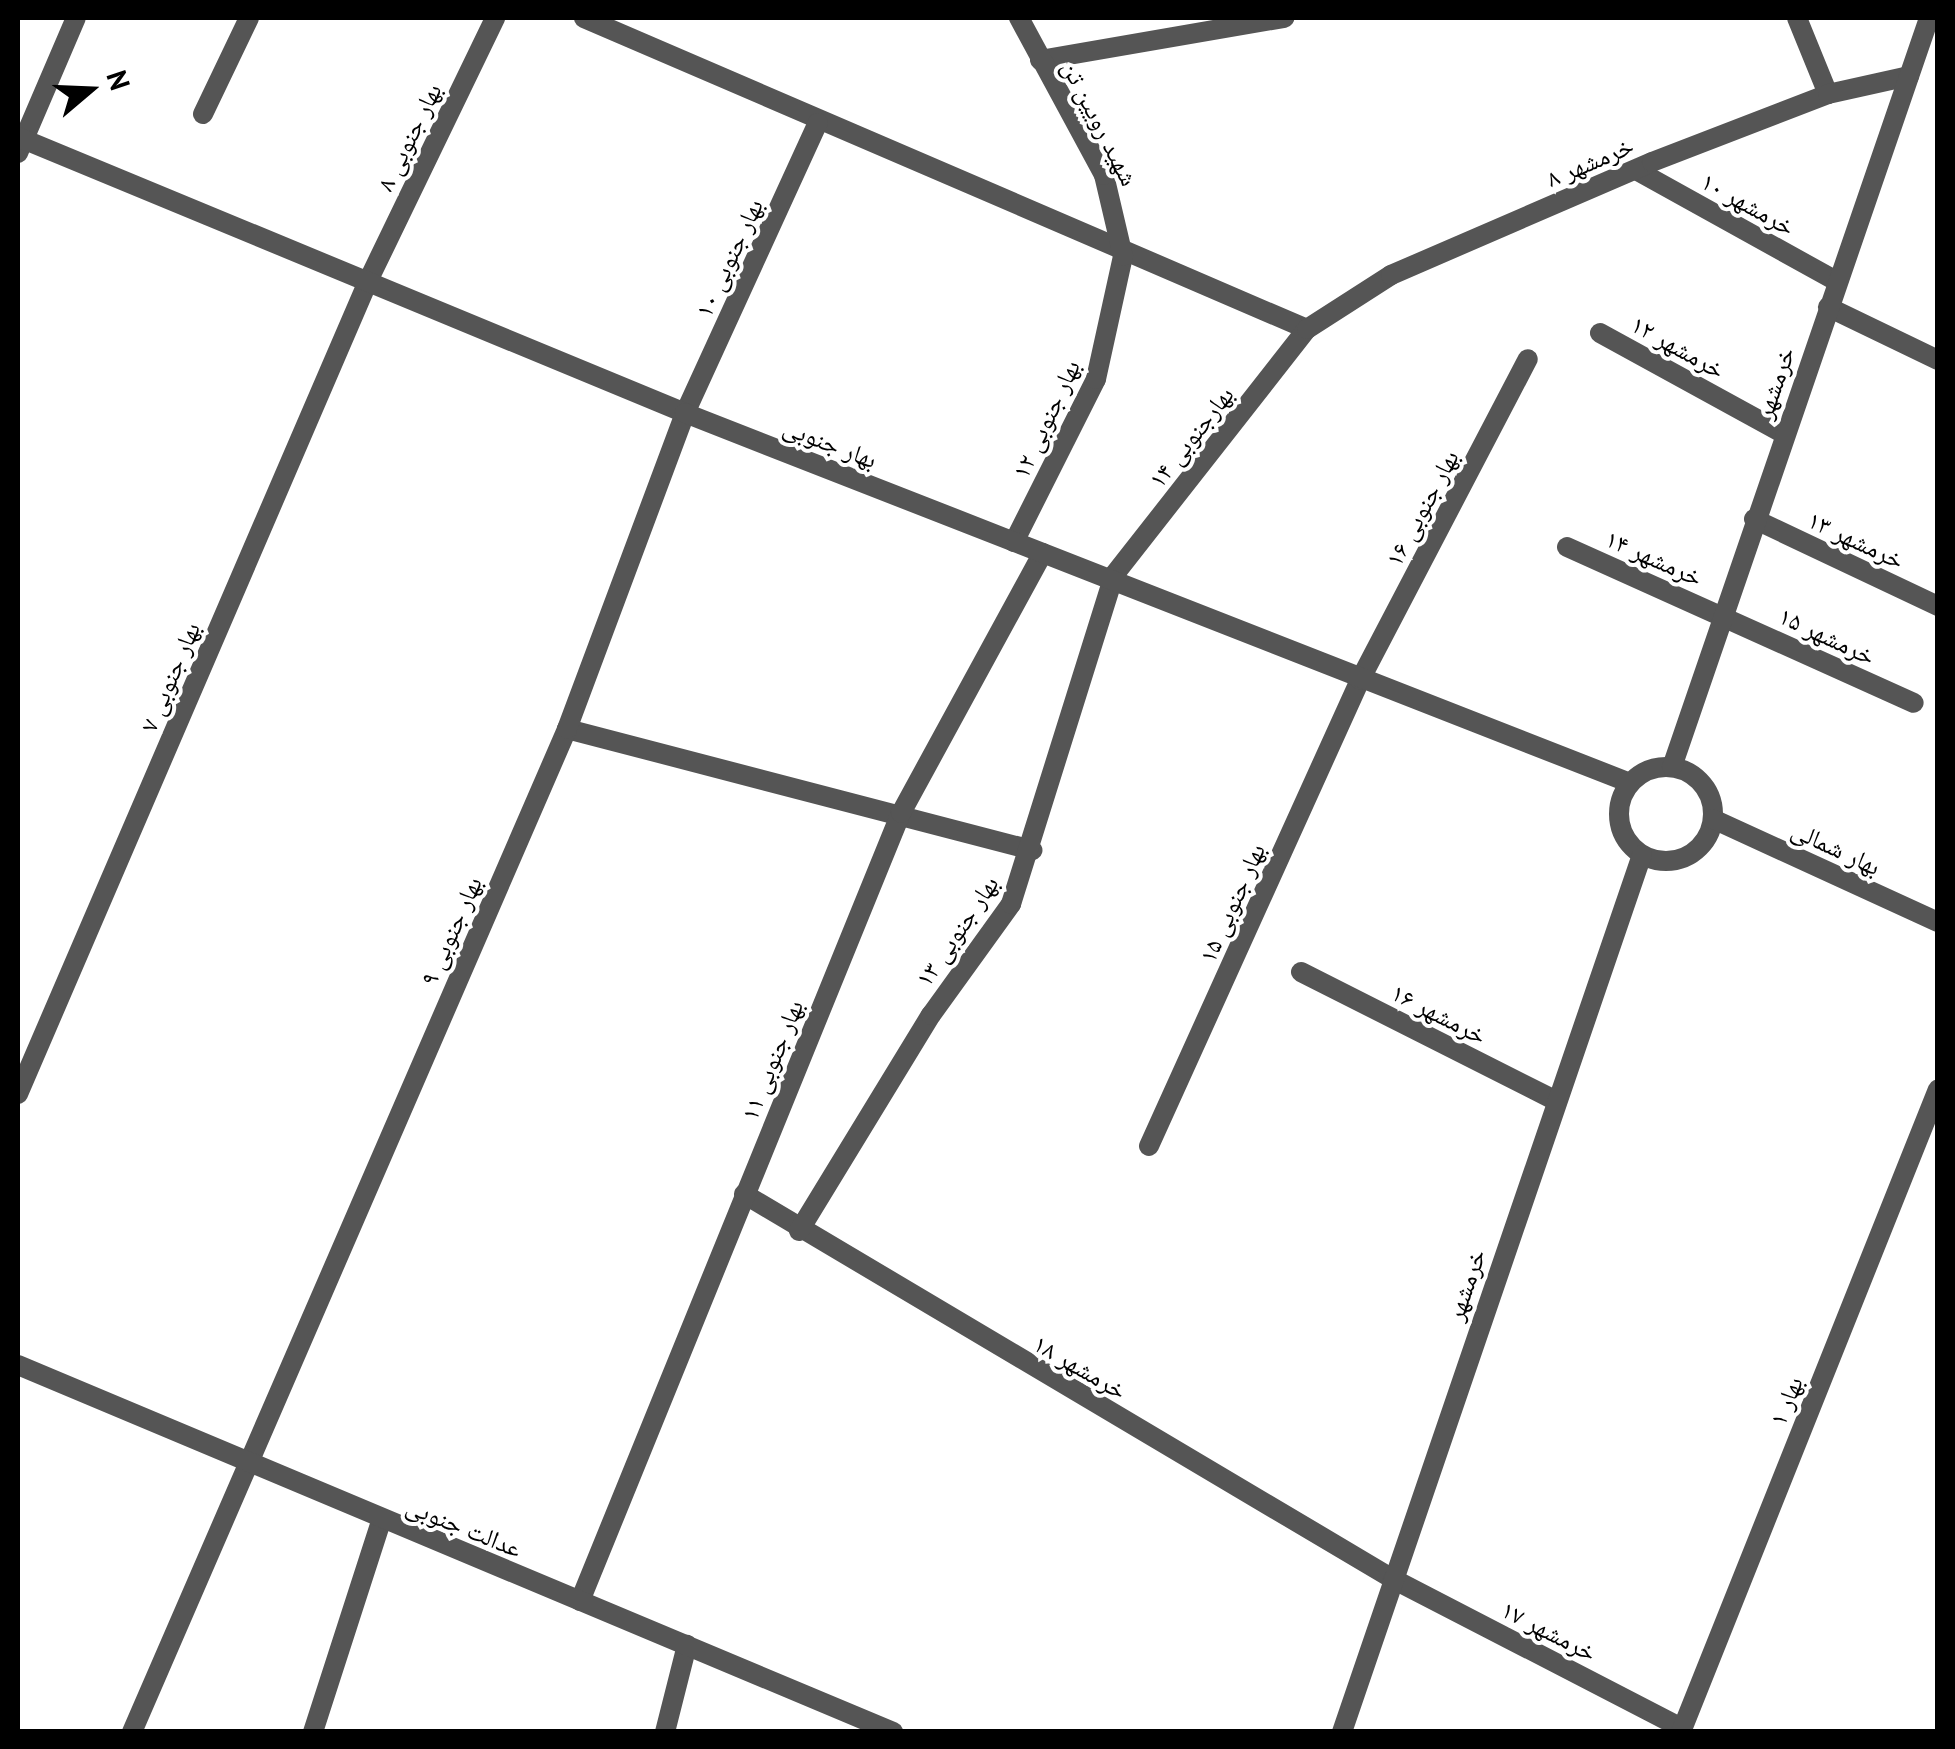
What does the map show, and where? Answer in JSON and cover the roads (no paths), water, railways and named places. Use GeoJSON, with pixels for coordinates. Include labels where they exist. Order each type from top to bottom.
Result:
{"type":"FeatureCollection","features":[{"type":"Feature","properties":{"kind":"street"},"geometry":{"type":"LineString","coordinates":[[20,143],[76,18]]}},
{"type":"Feature","properties":{"kind":"street"},"geometry":{"type":"LineString","coordinates":[[203,114],[248,18]]}},
{"type":"Feature","properties":{"kind":"street","name":"بهار جنوبی ۸"},"geometry":{"type":"LineString","coordinates":[[368,279],[495,18]]}},
{"type":"Feature","properties":{"kind":"street"},"geometry":{"type":"LineString","coordinates":[[584,18],[1124,256],[1307,329]]}},
{"type":"Feature","properties":{"kind":"street","name":"شهید رویین تن"},"geometry":{"type":"LineString","coordinates":[[1019,18],[1104,175],[1124,256]]}},
{"type":"Feature","properties":{"kind":"street"},"geometry":{"type":"LineString","coordinates":[[1040,60],[1284,18]]}},
{"type":"Feature","properties":{"kind":"street"},"geometry":{"type":"LineString","coordinates":[[1797,18],[1828,94]]}},
{"type":"Feature","properties":{"kind":"street","name":"خرمشهر"},"geometry":{"type":"LineString","coordinates":[[1672,767],[1720,614],[1908,76],[1928,50],[1929,18]]}},
{"type":"Feature","properties":{"kind":"street","name":"خرمشهر ۸"},"geometry":{"type":"LineString","coordinates":[[1307,329],[1391,275],[1636,170],[1828,94],[1908,76]]}},
{"type":"Feature","properties":{"kind":"street","name":"بهار جنوبی ۱۰"},"geometry":{"type":"LineString","coordinates":[[685,413],[818,123]]}},
{"type":"Feature","properties":{"kind":"street","name":"بهار جنوبی"},"geometry":{"type":"LineString","coordinates":[[20,143],[368,279],[685,413],[1014,542],[1114,575],[1360,680],[1630,783]]}},
{"type":"Feature","properties":{"kind":"street","name":"خرمشهر ۱۰"},"geometry":{"type":"LineString","coordinates":[[1636,170],[1836,282]]}},
{"type":"Feature","properties":{"kind":"street","name":"بهار جنوبی ۱۲"},"geometry":{"type":"LineString","coordinates":[[1014,542],[1096,379],[1124,256]]}},
{"type":"Feature","properties":{"kind":"street","name":"بهار جنوبی ۷"},"geometry":{"type":"LineString","coordinates":[[18,1094],[368,279]]}},
{"type":"Feature","properties":{"kind":"street"},"geometry":{"type":"LineString","coordinates":[[1828,307],[1938,360]]}},
{"type":"Feature","properties":{"kind":"street","name":"بهارجنوبی ۱۴"},"geometry":{"type":"LineString","coordinates":[[1114,575],[1307,329]]}},
{"type":"Feature","properties":{"kind":"street","name":"خرمشهر ۱۲"},"geometry":{"type":"LineString","coordinates":[[1600,333],[1783,433]]}},
{"type":"Feature","properties":{"kind":"street","name":"بهار جنوبی ۱۶"},"geometry":{"type":"LineString","coordinates":[[1360,680],[1528,359]]}},
{"type":"Feature","properties":{"kind":"street","name":"بهار جنوبی ۹"},"geometry":{"type":"LineString","coordinates":[[132,1732],[566,729],[685,413]]}},
{"type":"Feature","properties":{"kind":"street","name":"خرمشهر ۱۳"},"geometry":{"type":"LineString","coordinates":[[1754,519],[1938,606]]}},
{"type":"Feature","properties":{"kind":"street","name":"خرمشهر ۱۴"},"geometry":{"type":"LineString","coordinates":[[1567,547],[1720,614]]}},
{"type":"Feature","properties":{"kind":"street","name":"بهار جنوبی ۱۱"},"geometry":{"type":"LineString","coordinates":[[580,1601],[901,813],[1042,552]]}},
{"type":"Feature","properties":{"kind":"street","name":"بهار جنوبی ۱۳"},"geometry":{"type":"LineString","coordinates":[[800,1231],[930,1015],[1011,904],[1032,850],[1114,575]]}},
{"type":"Feature","properties":{"kind":"street","name":"خرمشهر ۱۵"},"geometry":{"type":"LineString","coordinates":[[1720,614],[1914,703]]}},
{"type":"Feature","properties":{"kind":"street","name":"بهار جنوبی ۱۵"},"geometry":{"type":"LineString","coordinates":[[1149,1146],[1360,680]]}},
{"type":"Feature","properties":{"kind":"street"},"geometry":{"type":"LineString","coordinates":[[566,729],[1032,850]]}},
{"type":"Feature","properties":{"kind":"street"},"geometry":{"type":"LineString","coordinates":[[1672,767],[1704,784],[1714,819],[1708,837],[1679,860],[1642,856],[1619,822],[1630,783],[1672,767]]}},
{"type":"Feature","properties":{"kind":"street","name":"بهار شمالی"},"geometry":{"type":"LineString","coordinates":[[1714,819],[1938,922]]}},
{"type":"Feature","properties":{"kind":"street","name":"خرمشهر"},"geometry":{"type":"LineString","coordinates":[[1342,1732],[1554,1100],[1642,856]]}},
{"type":"Feature","properties":{"kind":"street","name":"خرمشهر ۱۶"},"geometry":{"type":"LineString","coordinates":[[1301,972],[1554,1100]]}},
{"type":"Feature","properties":{"kind":"street","name":"بهار ۱"},"geometry":{"type":"LineString","coordinates":[[1681,1730],[1938,1090]]}},
{"type":"Feature","properties":{"kind":"street","name":"خرمشهر ۱۸"},"geometry":{"type":"LineString","coordinates":[[744,1194],[800,1231],[1393,1579]]}},
{"type":"Feature","properties":{"kind":"street","name":"عدالت جنوبی"},"geometry":{"type":"LineString","coordinates":[[18,1365],[382,1521],[893,1732]]}},
{"type":"Feature","properties":{"kind":"street"},"geometry":{"type":"LineString","coordinates":[[313,1732],[382,1521]]}},
{"type":"Feature","properties":{"kind":"street","name":"خرمشهر ۱۷"},"geometry":{"type":"LineString","coordinates":[[1393,1579],[1681,1730]]}},
{"type":"Feature","properties":{"kind":"street"},"geometry":{"type":"LineString","coordinates":[[665,1732],[687,1644]]}}]}
